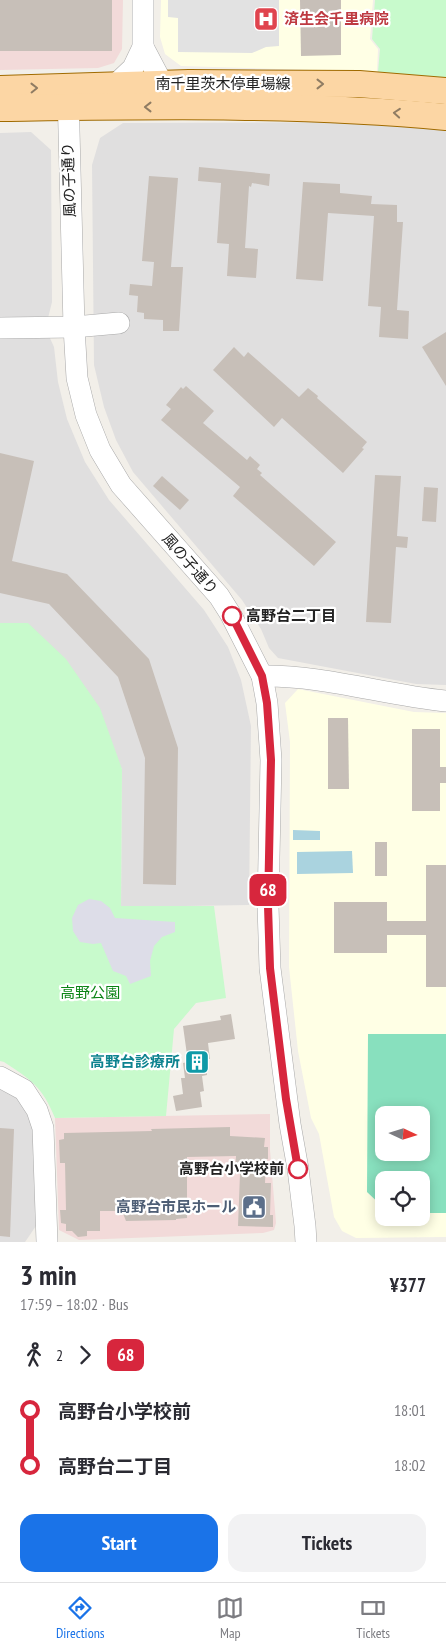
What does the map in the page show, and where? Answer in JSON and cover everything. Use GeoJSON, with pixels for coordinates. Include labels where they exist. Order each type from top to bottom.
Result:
{"type":"FeatureCollection","features":[{"type":"Feature","properties":{"kind":"main road","name":"南千里茨木停車場線"},"geometry":{"type":"LineString","coordinates":[[0,108],[68,97],[114,86],[162,84],[358,84],[446,91]]}},
{"type":"Feature","properties":{"kind":"main road","name":"南千里茨木停車場線"},"geometry":{"type":"LineString","coordinates":[[0,89],[68,97],[225,107],[378,111],[446,117]]}},
{"type":"Feature","properties":{"kind":"street"},"geometry":{"type":"LineString","coordinates":[[143,0],[143,47],[162,84],[174,95],[190,101],[225,107]]}},
{"type":"Feature","properties":{"kind":"street"},"geometry":{"type":"LineString","coordinates":[[143,47],[163,71],[189,83]]}},
{"type":"Feature","properties":{"kind":"street"},"geometry":{"type":"LineString","coordinates":[[114,86],[132,68],[143,47]]}},
{"type":"Feature","properties":{"kind":"street","name":"風の子通り"},"geometry":{"type":"LineString","coordinates":[[68,97],[74,327],[77,378],[86,415],[100,450],[121,485],[219,596],[231,615],[262,676],[267,703],[271,760],[268,906],[270,968],[287,1108],[298,1169],[306,1242]]}},
{"type":"Feature","properties":{"kind":"street"},"geometry":{"type":"LineString","coordinates":[[0,328],[74,327],[119,323]]}},
{"type":"Feature","properties":{"kind":"street"},"geometry":{"type":"LineString","coordinates":[[262,676],[289,675],[422,699],[446,701]]}},
{"type":"Feature","properties":{"kind":"street"},"geometry":{"type":"LineString","coordinates":[[0,1077],[24,1090],[37,1110],[43,1128],[47,1242]]}},
{"type":"Feature","properties":{"kind":"shaded area"},"geometry":{"type":"Polygon","coordinates":[[[0,0],[123,0],[122,49],[114,63],[98,68],[0,70],[0,0]]]}},
{"type":"Feature","properties":{"kind":"shaded area","name":"済生会千里病院"},"geometry":{"type":"Polygon","coordinates":[[[161,0],[373,0],[370,39],[378,49],[377,72],[181,66],[165,54],[160,37],[161,0]]]}},
{"type":"Feature","properties":{"kind":"shaded area"},"geometry":{"type":"Polygon","coordinates":[[[168,0],[279,0],[279,46],[266,47],[252,53],[178,52],[178,18],[168,17],[168,0]]]}},
{"type":"Feature","properties":{"kind":"shaded area"},"geometry":{"type":"Polygon","coordinates":[[[371,122],[446,130],[446,685],[416,684],[278,658],[269,648],[261,629],[242,600],[133,472],[116,440],[104,407],[94,365],[92,165],[100,138],[123,123],[371,122]]]}},
{"type":"Feature","properties":{"kind":"shaded area"},"geometry":{"type":"Polygon","coordinates":[[[31,132],[51,150],[52,302],[48,318],[0,319],[0,133],[31,132]]]}},
{"type":"Feature","properties":{"kind":"shaded area"},"geometry":{"type":"Polygon","coordinates":[[[0,333],[49,336],[54,347],[58,382],[67,419],[85,462],[109,500],[204,610],[228,647],[241,680],[251,726],[249,905],[121,907],[122,769],[28,624],[0,623],[0,333]]]}},
{"type":"Feature","properties":{"kind":"shaded area"},"geometry":{"type":"Polygon","coordinates":[[[298,689],[414,712],[446,713],[446,1237],[356,1238],[342,1231],[334,1217],[319,1134],[311,1118],[298,1051],[289,967],[290,742],[285,703],[298,689]]]}},
{"type":"Feature","properties":{"kind":"shaded area"},"geometry":{"type":"Polygon","coordinates":[[[89,899],[101,901],[110,908],[115,918],[175,922],[175,932],[162,937],[154,946],[150,961],[151,976],[130,984],[126,976],[113,971],[101,943],[80,942],[73,931],[72,918],[78,905],[89,899]]]}},
{"type":"Feature","properties":{"kind":"shaded area"},"geometry":{"type":"Polygon","coordinates":[[[0,1085],[19,1098],[31,1113],[34,1130],[38,1223],[25,1242],[0,1242],[0,1085]]]}},
{"type":"Feature","properties":{"kind":"shaded area"},"geometry":{"type":"Polygon","coordinates":[[[270,1114],[270,1150],[276,1223],[274,1230],[263,1233],[79,1240],[59,1230],[55,1118],[270,1114]]]}},
{"type":"Feature","properties":{"kind":"green space"},"geometry":{"type":"Polygon","coordinates":[[[375,0],[446,0],[446,78],[378,72],[380,49],[372,39],[375,0]]]}},
{"type":"Feature","properties":{"kind":"green space","name":"高野公園"},"geometry":{"type":"Polygon","coordinates":[[[0,623],[28,623],[66,659],[100,708],[122,769],[121,906],[214,906],[226,998],[196,1003],[174,1029],[166,1116],[55,1118],[45,1098],[35,1085],[13,1068],[0,1061],[0,623]]]}},
{"type":"Feature","properties":{"kind":"green space"},"geometry":{"type":"Polygon","coordinates":[[[368,1034],[446,1034],[446,1213],[430,1213],[430,1171],[375,1171],[375,1200],[367,1192],[368,1034]]]}},
{"type":"Feature","properties":{"kind":"water"},"geometry":{"type":"Polygon","coordinates":[[[293,830],[320,831],[320,840],[293,840],[293,830]]]}},
{"type":"Feature","properties":{"kind":"water"},"geometry":{"type":"Polygon","coordinates":[[[352,851],[353,873],[297,874],[297,852],[352,851]]]}},
{"type":"Feature","properties":{"kind":"building"},"geometry":{"type":"Polygon","coordinates":[[[0,0],[112,0],[112,51],[0,51],[0,0]]]}},
{"type":"Feature","properties":{"kind":"building"},"geometry":{"type":"Polygon","coordinates":[[[300,0],[341,0],[341,55],[301,56],[300,0]]]}},
{"type":"Feature","properties":{"kind":"building"},"geometry":{"type":"Polygon","coordinates":[[[199,167],[270,174],[269,186],[252,183],[251,187],[249,186],[245,248],[258,249],[256,278],[227,276],[229,244],[217,243],[221,183],[198,181],[199,167]]]}},
{"type":"Feature","properties":{"kind":"building"},"geometry":{"type":"Polygon","coordinates":[[[149,176],[178,178],[171,267],[183,267],[179,331],[163,331],[163,320],[144,319],[144,313],[137,312],[138,296],[129,295],[130,284],[152,286],[154,262],[142,261],[149,176]]]}},
{"type":"Feature","properties":{"kind":"building"},"geometry":{"type":"Polygon","coordinates":[[[303,182],[340,184],[340,193],[372,196],[371,204],[397,205],[397,222],[403,222],[397,310],[409,311],[408,339],[379,337],[381,307],[368,306],[374,216],[328,213],[323,281],[296,279],[303,182]]]}},
{"type":"Feature","properties":{"kind":"building"},"geometry":{"type":"Polygon","coordinates":[[[446,332],[446,386],[422,347],[446,332]]]}},
{"type":"Feature","properties":{"kind":"building"},"geometry":{"type":"Polygon","coordinates":[[[234,347],[244,357],[248,352],[299,397],[308,388],[367,442],[362,448],[364,449],[343,473],[282,418],[274,427],[213,370],[234,347]]]}},
{"type":"Feature","properties":{"kind":"building"},"geometry":{"type":"Polygon","coordinates":[[[186,386],[214,411],[203,423],[247,460],[250,456],[260,465],[257,469],[262,473],[260,475],[336,542],[314,566],[233,496],[240,487],[161,420],[171,409],[166,405],[181,387],[183,389],[186,386]]]}},
{"type":"Feature","properties":{"kind":"building"},"geometry":{"type":"Polygon","coordinates":[[[0,453],[34,461],[12,561],[67,574],[149,659],[178,748],[176,885],[143,884],[145,758],[118,677],[49,604],[0,593],[0,453]]]}},
{"type":"Feature","properties":{"kind":"building"},"geometry":{"type":"Polygon","coordinates":[[[375,475],[401,476],[397,536],[408,537],[407,548],[396,547],[391,623],[366,622],[375,475]]]}},
{"type":"Feature","properties":{"kind":"building"},"geometry":{"type":"Polygon","coordinates":[[[162,476],[189,500],[180,510],[153,486],[162,476]]]}},
{"type":"Feature","properties":{"kind":"building"},"geometry":{"type":"Polygon","coordinates":[[[424,487],[438,488],[436,522],[422,521],[424,487]]]}},
{"type":"Feature","properties":{"kind":"building"},"geometry":{"type":"Polygon","coordinates":[[[328,718],[348,718],[349,789],[328,789],[328,718]]]}},
{"type":"Feature","properties":{"kind":"building"},"geometry":{"type":"Polygon","coordinates":[[[412,729],[440,729],[440,767],[446,767],[446,783],[440,783],[440,811],[412,811],[412,729]]]}},
{"type":"Feature","properties":{"kind":"building"},"geometry":{"type":"Polygon","coordinates":[[[375,842],[387,842],[387,876],[375,876],[375,842]]]}},
{"type":"Feature","properties":{"kind":"building"},"geometry":{"type":"Polygon","coordinates":[[[426,865],[446,865],[446,987],[426,987],[426,935],[387,935],[387,953],[334,953],[334,902],[387,902],[387,921],[426,921],[426,865]]]}},
{"type":"Feature","properties":{"kind":"building","name":"高野台診療所"},"geometry":{"type":"Polygon","coordinates":[[[231,1014],[235,1039],[208,1043],[210,1059],[205,1059],[207,1075],[202,1076],[204,1091],[200,1092],[202,1107],[176,1111],[173,1096],[183,1094],[181,1078],[185,1078],[183,1063],[188,1062],[183,1026],[221,1020],[220,1016],[231,1014]]]}},
{"type":"Feature","properties":{"kind":"building"},"geometry":{"type":"Polygon","coordinates":[[[230,1127],[230,1136],[265,1138],[264,1147],[268,1147],[268,1159],[266,1159],[265,1183],[271,1183],[270,1215],[273,1215],[273,1227],[238,1226],[240,1174],[235,1174],[236,1156],[187,1157],[187,1218],[126,1221],[122,1211],[100,1211],[100,1231],[87,1231],[87,1236],[78,1237],[72,1231],[66,1231],[66,1224],[61,1223],[60,1210],[66,1210],[65,1163],[60,1163],[59,1140],[64,1139],[64,1133],[230,1127]]]}},
{"type":"Feature","properties":{"kind":"building"},"geometry":{"type":"Polygon","coordinates":[[[0,1128],[14,1129],[10,1237],[0,1236],[0,1128]]]}},
{"type":"Feature","properties":{"kind":"bus line","name":"68"},"geometry":{"type":"LineString","coordinates":[[232,616],[262,676],[267,703],[271,760],[268,906],[270,968],[286,1099],[298,1169]]}},
{"type":"Feature","properties":{"kind":"place","name":"済生会千里病院"},"geometry":{"type":"Point","coordinates":[266,19]}},
{"type":"Feature","properties":{"kind":"place","name":"高野台二丁目"},"geometry":{"type":"Point","coordinates":[232,616]}},
{"type":"Feature","properties":{"kind":"place","name":"高野台診療所"},"geometry":{"type":"Point","coordinates":[197,1062]}},
{"type":"Feature","properties":{"kind":"place","name":"高野台小学校前"},"geometry":{"type":"Point","coordinates":[298,1169]}},
{"type":"Feature","properties":{"kind":"place","name":"高野台市民ホール"},"geometry":{"type":"Point","coordinates":[254,1207]}}]}
